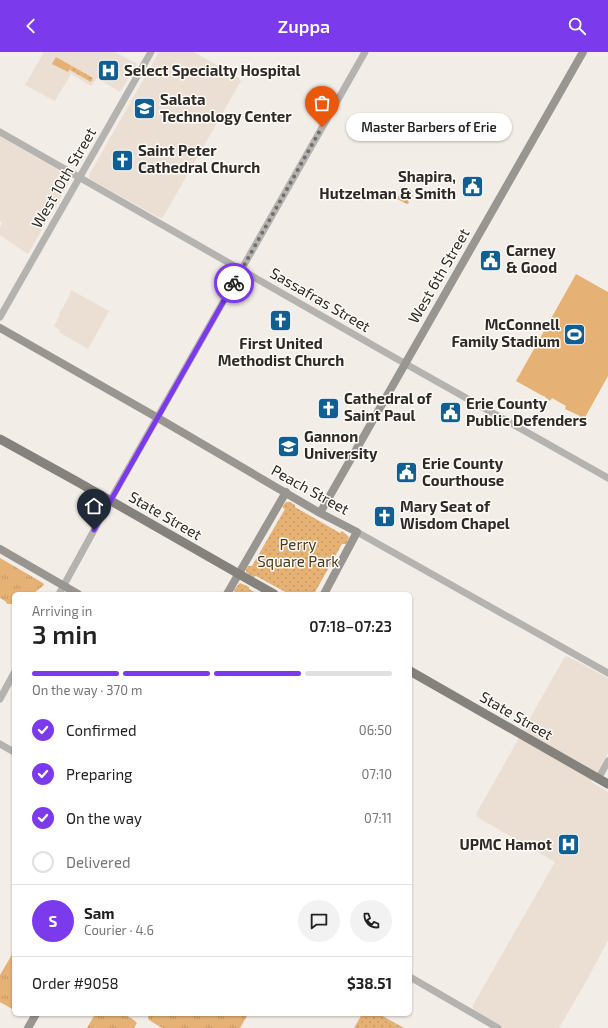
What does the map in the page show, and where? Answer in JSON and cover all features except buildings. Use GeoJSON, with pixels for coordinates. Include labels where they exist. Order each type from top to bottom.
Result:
{"type":"FeatureCollection","features":[{"type":"Feature","properties":{"kind":"main road","name":"West 6th Street"},"geometry":{"type":"LineString","coordinates":[[320,513],[583,52]]}},
{"type":"Feature","properties":{"kind":"main road","name":"Peach Street"},"geometry":{"type":"LineString","coordinates":[[0,328],[320,513],[358,532]]}},
{"type":"Feature","properties":{"kind":"main road","name":"State Street"},"geometry":{"type":"LineString","coordinates":[[0,439],[270,592]]}},
{"type":"Feature","properties":{"kind":"main road"},"geometry":{"type":"LineString","coordinates":[[228,592],[286,492]]}},
{"type":"Feature","properties":{"kind":"main road"},"geometry":{"type":"LineString","coordinates":[[325,592],[358,532]]}},
{"type":"Feature","properties":{"kind":"main road"},"geometry":{"type":"LineString","coordinates":[[0,549],[74,592]]}},
{"type":"Feature","properties":{"kind":"main road","name":"State Street"},"geometry":{"type":"LineString","coordinates":[[412,672],[608,784]]}},
{"type":"Feature","properties":{"kind":"main road"},"geometry":{"type":"LineString","coordinates":[[28,1028],[35,1016]]}},
{"type":"Feature","properties":{"kind":"street","name":"West 10th Street"},"geometry":{"type":"LineString","coordinates":[[0,317],[151,52]]}},
{"type":"Feature","properties":{"kind":"street"},"geometry":{"type":"LineString","coordinates":[[60,592],[110,501],[365,52]]}},
{"type":"Feature","properties":{"kind":"street","name":"Sassafras Street"},"geometry":{"type":"LineString","coordinates":[[0,132],[608,478]]}},
{"type":"Feature","properties":{"kind":"street","name":"Peach Street"},"geometry":{"type":"LineString","coordinates":[[358,532],[608,673]]}},
{"type":"Feature","properties":{"kind":"street"},"geometry":{"type":"LineString","coordinates":[[0,698],[12,677]]}},
{"type":"Feature","properties":{"kind":"street"},"geometry":{"type":"LineString","coordinates":[[0,744],[12,751]]}},
{"type":"Feature","properties":{"kind":"street"},"geometry":{"type":"LineString","coordinates":[[598,779],[608,761]]}},
{"type":"Feature","properties":{"kind":"street"},"geometry":{"type":"LineString","coordinates":[[412,978],[498,1028]]}},
{"type":"Feature","properties":{"kind":"shaded area"},"geometry":{"type":"Polygon","coordinates":[[[44,52],[115,52],[137,64],[120,92],[97,78],[91,86],[71,74],[55,101],[25,85],[44,52]]]}},
{"type":"Feature","properties":{"kind":"shaded area"},"geometry":{"type":"Polygon","coordinates":[[[159,52],[194,52],[239,78],[241,81],[163,217],[160,218],[90,179],[89,175],[159,52]]]}},
{"type":"Feature","properties":{"kind":"shaded area"},"geometry":{"type":"Polygon","coordinates":[[[0,136],[69,178],[69,182],[28,254],[0,235],[2,223],[0,221],[0,136]]]}},
{"type":"Feature","properties":{"kind":"shaded area"},"geometry":{"type":"Polygon","coordinates":[[[71,290],[109,311],[88,349],[59,332],[60,330],[54,326],[70,295],[71,290]]]}},
{"type":"Feature","properties":{"kind":"shaded area","name":"UPMC Hamot"},"geometry":{"type":"Polygon","coordinates":[[[567,656],[608,678],[608,753],[591,782],[608,792],[608,940],[559,1028],[504,1028],[473,1010],[473,1005],[555,862],[477,817],[476,814],[564,658],[567,656]]]}},
{"type":"Feature","properties":{"kind":"green space"},"geometry":{"type":"Polygon","coordinates":[[[56,57],[72,66],[68,72],[52,64],[56,57]]]}},
{"type":"Feature","properties":{"kind":"green space"},"geometry":{"type":"Polygon","coordinates":[[[72,66],[93,78],[91,82],[70,70],[72,66]]]}},
{"type":"Feature","properties":{"kind":"green space"},"geometry":{"type":"Polygon","coordinates":[[[404,186],[412,191],[410,194],[413,196],[408,200],[409,203],[407,204],[397,199],[404,186]]]}},
{"type":"Feature","properties":{"kind":"green space","name":"McConnell Family Stadium"},"geometry":{"type":"Polygon","coordinates":[[[576,274],[608,292],[608,376],[583,421],[579,419],[580,416],[565,409],[566,406],[552,398],[550,401],[544,396],[516,381],[576,274]]]}},
{"type":"Feature","properties":{"kind":"green space","name":"Perry Square Park"},"geometry":{"type":"Polygon","coordinates":[[[286,502],[290,502],[295,505],[295,507],[340,533],[342,531],[349,537],[346,544],[342,544],[315,592],[285,592],[256,576],[253,577],[246,572],[248,566],[252,566],[285,509],[282,507],[286,502]]]}},
{"type":"Feature","properties":{"kind":"green space"},"geometry":{"type":"Polygon","coordinates":[[[0,558],[44,585],[35,592],[12,592],[12,604],[7,604],[0,598],[0,558]]]}},
{"type":"Feature","properties":{"kind":"green space","name":"Perry Square Park"},"geometry":{"type":"Polygon","coordinates":[[[240,583],[249,587],[249,589],[254,592],[235,592],[234,590],[240,583]]]}},
{"type":"Feature","properties":{"kind":"green space"},"geometry":{"type":"Polygon","coordinates":[[[12,954],[12,1009],[0,1002],[0,975],[12,954]]]}},
{"type":"Feature","properties":{"kind":"green space"},"geometry":{"type":"Polygon","coordinates":[[[94,1016],[126,1016],[133,1019],[137,1023],[134,1028],[87,1028],[94,1016]]]}},
{"type":"Feature","properties":{"kind":"green space"},"geometry":{"type":"Polygon","coordinates":[[[247,1016],[240,1028],[162,1028],[149,1020],[148,1017],[247,1016]]]}},
{"type":"Feature","properties":{"kind":"green space"},"geometry":{"type":"Polygon","coordinates":[[[361,1016],[383,1016],[404,1028],[354,1028],[361,1016]]]}},
{"type":"Feature","properties":{"kind":"way so far"},"geometry":{"type":"LineString","coordinates":[[234,283],[322,127]]}},
{"type":"Feature","properties":{"kind":"place","name":"Select Specialty Hospital"},"geometry":{"type":"Point","coordinates":[108,71]}},
{"type":"Feature","properties":{"kind":"place","name":"Salata Technology Center"},"geometry":{"type":"Point","coordinates":[144,109]}},
{"type":"Feature","properties":{"kind":"place","name":"Master Barbers of Erie"},"geometry":{"type":"Point","coordinates":[322,127]}},
{"type":"Feature","properties":{"kind":"place","name":"Saint Peter Cathedral Church"},"geometry":{"type":"Point","coordinates":[122,160]}},
{"type":"Feature","properties":{"kind":"place","name":"Shapira, Hutzelman & Smith"},"geometry":{"type":"Point","coordinates":[472,186]}},
{"type":"Feature","properties":{"kind":"place","name":"Carney & Good"},"geometry":{"type":"Point","coordinates":[491,260]}},
{"type":"Feature","properties":{"kind":"place","name":"First United Methodist Church"},"geometry":{"type":"Point","coordinates":[281,321]}},
{"type":"Feature","properties":{"kind":"place","name":"McConnell Family Stadium"},"geometry":{"type":"Point","coordinates":[575,334]}},
{"type":"Feature","properties":{"kind":"place","name":"Cathedral of Saint Paul"},"geometry":{"type":"Point","coordinates":[328,408]}},
{"type":"Feature","properties":{"kind":"place","name":"Erie County Public Defenders"},"geometry":{"type":"Point","coordinates":[451,413]}},
{"type":"Feature","properties":{"kind":"place","name":"Gannon University"},"geometry":{"type":"Point","coordinates":[288,446]}},
{"type":"Feature","properties":{"kind":"place","name":"Erie County Courthouse"},"geometry":{"type":"Point","coordinates":[407,473]}},
{"type":"Feature","properties":{"kind":"place","name":"Mary Seat of Wisdom Chapel"},"geometry":{"type":"Point","coordinates":[385,516]}},
{"type":"Feature","properties":{"kind":"place","name":"UPMC Hamot"},"geometry":{"type":"Point","coordinates":[568,845]}},
{"type":"Feature","properties":{"kind":"route"},"geometry":{"type":"LineString","coordinates":[[94,530],[234,283]]}}]}
